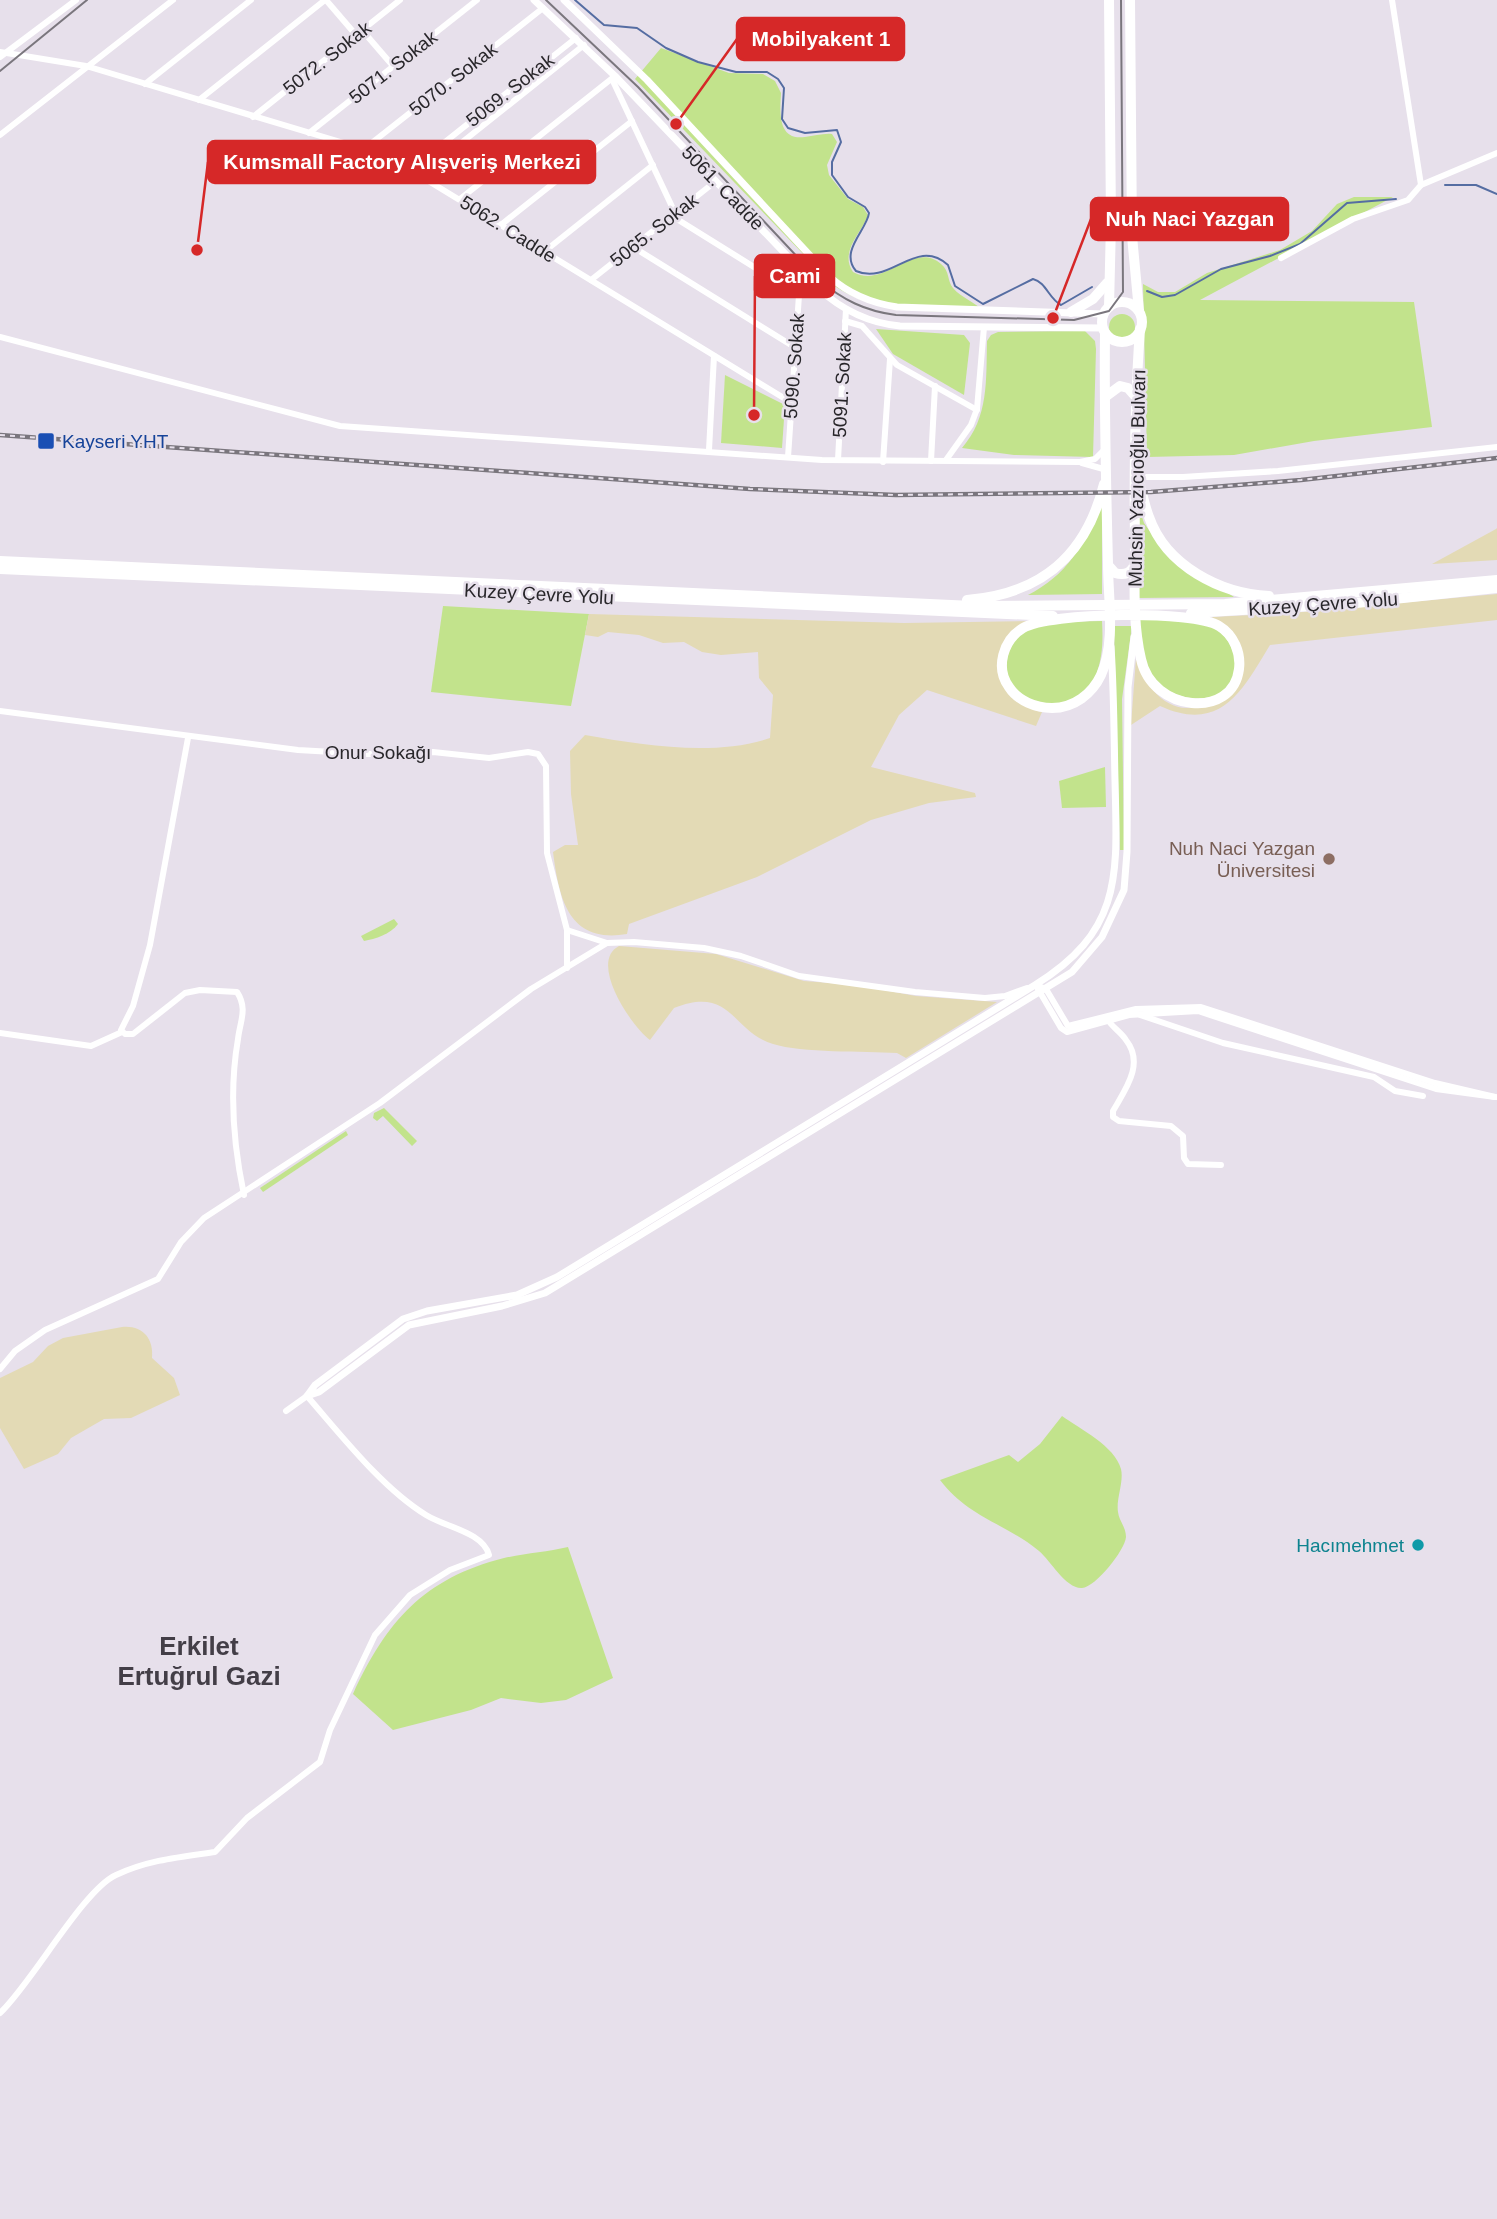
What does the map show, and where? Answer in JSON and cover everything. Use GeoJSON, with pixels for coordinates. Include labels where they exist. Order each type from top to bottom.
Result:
{"type":"FeatureCollection","features":[{"type":"Feature","properties":{"kind":"highway"},"geometry":{"type":"LineString","coordinates":[[1109,0],[1111,223],[1104,331],[1114,340],[1126,341],[1140,330],[1133,254],[1130,0]]}},
{"type":"Feature","properties":{"kind":"highway"},"geometry":{"type":"LineString","coordinates":[[1071,312],[1093,299],[1107,283]]}},
{"type":"Feature","properties":{"kind":"highway"},"geometry":{"type":"LineString","coordinates":[[1106,310],[1127,302],[1139,311]]}},
{"type":"Feature","properties":{"kind":"highway","name":"Muhsin Yazıcıoğlu Bulvarı"},"geometry":{"type":"LineString","coordinates":[[1140,330],[1135,396],[1135,626],[1144,671],[1168,698],[1202,702],[1223,695],[1232,687],[1238,677],[1239,655],[1229,635],[1206,620],[1150,611]]}},
{"type":"Feature","properties":{"kind":"highway","name":"Muhsin Yazıcıoğlu Bulvarı"},"geometry":{"type":"LineString","coordinates":[[1078,612],[1023,628],[1008,643],[1002,671],[1009,688],[1023,700],[1040,707],[1060,708],[1083,698],[1102,673],[1110,629],[1104,331]]}},
{"type":"Feature","properties":{"kind":"highway"},"geometry":{"type":"LineString","coordinates":[[1105,397],[1113,388],[1121,386],[1128,388],[1135,396]]}},
{"type":"Feature","properties":{"kind":"highway"},"geometry":{"type":"LineString","coordinates":[[1134,463],[1148,517],[1160,538],[1185,565],[1208,580],[1238,592],[1257,595],[1364,594]]}},
{"type":"Feature","properties":{"kind":"highway"},"geometry":{"type":"LineString","coordinates":[[886,601],[984,598],[1014,592],[1036,582],[1066,560],[1081,541],[1099,502],[1107,470]]}},
{"type":"Feature","properties":{"kind":"highway","name":"Kuzey Çevre Yolu"},"geometry":{"type":"LineString","coordinates":[[0,561],[1078,612]]}},
{"type":"Feature","properties":{"kind":"highway"},"geometry":{"type":"LineString","coordinates":[[1108,564],[1112,572],[1120,575],[1129,572],[1135,563]]}},
{"type":"Feature","properties":{"kind":"highway","name":"Kuzey Çevre Yolu"},"geometry":{"type":"LineString","coordinates":[[0,569],[1078,612]]}},
{"type":"Feature","properties":{"kind":"highway","name":"Kuzey Çevre Yolu"},"geometry":{"type":"LineString","coordinates":[[1150,611],[1364,594],[1497,580]]}},
{"type":"Feature","properties":{"kind":"highway","name":"Kuzey Çevre Yolu"},"geometry":{"type":"LineString","coordinates":[[1150,611],[1335,605],[1497,588]]}},
{"type":"Feature","properties":{"kind":"highway"},"geometry":{"type":"LineString","coordinates":[[1078,612],[1150,611]]}},
{"type":"Feature","properties":{"kind":"street"},"geometry":{"type":"LineString","coordinates":[[2,54],[76,0]]}},
{"type":"Feature","properties":{"kind":"street"},"geometry":{"type":"LineString","coordinates":[[0,135],[173,0]]}},
{"type":"Feature","properties":{"kind":"street"},"geometry":{"type":"LineString","coordinates":[[145,84],[251,0]]}},
{"type":"Feature","properties":{"kind":"street"},"geometry":{"type":"LineString","coordinates":[[199,100],[324,0],[356,35]]}},
{"type":"Feature","properties":{"kind":"street","name":"5072. Sokak"},"geometry":{"type":"LineString","coordinates":[[253,117],[400,0]]}},
{"type":"Feature","properties":{"kind":"street","name":"5071. Sokak"},"geometry":{"type":"LineString","coordinates":[[309,133],[477,0]]}},
{"type":"Feature","properties":{"kind":"street","name":"5061. Cadde"},"geometry":{"type":"LineString","coordinates":[[534,0],[584,45],[808,278],[846,309],[893,325],[1104,331]]}},
{"type":"Feature","properties":{"kind":"street","name":"5061. Cadde"},"geometry":{"type":"LineString","coordinates":[[564,0],[647,80],[830,277],[846,289],[867,300],[897,307],[1071,312],[1106,310]]}},
{"type":"Feature","properties":{"kind":"street"},"geometry":{"type":"LineString","coordinates":[[1392,0],[1421,185]]}},
{"type":"Feature","properties":{"kind":"street","name":"5070. Sokak"},"geometry":{"type":"LineString","coordinates":[[364,149],[543,8]]}},
{"type":"Feature","properties":{"kind":"street"},"geometry":{"type":"LineString","coordinates":[[362,30],[393,66]]}},
{"type":"Feature","properties":{"kind":"street","name":"5069. Sokak"},"geometry":{"type":"LineString","coordinates":[[411,169],[576,38]]}},
{"type":"Feature","properties":{"kind":"street","name":"5069. Sokak"},"geometry":{"type":"LineString","coordinates":[[421,174],[584,45]]}},
{"type":"Feature","properties":{"kind":"street","name":"5062. Cadde"},"geometry":{"type":"LineString","coordinates":[[2,54],[86,66],[364,149],[411,169],[792,403]]}},
{"type":"Feature","properties":{"kind":"street"},"geometry":{"type":"LineString","coordinates":[[460,199],[614,78],[673,214],[799,295]]}},
{"type":"Feature","properties":{"kind":"street"},"geometry":{"type":"LineString","coordinates":[[502,224],[632,121]]}},
{"type":"Feature","properties":{"kind":"street"},"geometry":{"type":"LineString","coordinates":[[1281,258],[1353,219],[1408,200],[1421,185],[1497,153]]}},
{"type":"Feature","properties":{"kind":"street"},"geometry":{"type":"LineString","coordinates":[[545,251],[653,165]]}},
{"type":"Feature","properties":{"kind":"street","name":"5065. Sokak"},"geometry":{"type":"LineString","coordinates":[[591,280],[716,181]]}},
{"type":"Feature","properties":{"kind":"street"},"geometry":{"type":"LineString","coordinates":[[633,247],[796,348]]}},
{"type":"Feature","properties":{"kind":"street","name":"5090. Sokak"},"geometry":{"type":"LineString","coordinates":[[788,457],[799,295],[808,278]]}},
{"type":"Feature","properties":{"kind":"street","name":"5091. Sokak"},"geometry":{"type":"LineString","coordinates":[[838,460],[846,309]]}},
{"type":"Feature","properties":{"kind":"street"},"geometry":{"type":"LineString","coordinates":[[845,321],[862,326],[890,359],[977,410]]}},
{"type":"Feature","properties":{"kind":"street"},"geometry":{"type":"LineString","coordinates":[[946,460],[971,425],[977,410],[984,327]]}},
{"type":"Feature","properties":{"kind":"street"},"geometry":{"type":"LineString","coordinates":[[0,337],[340,426],[838,460],[1080,462],[1107,470]]}},
{"type":"Feature","properties":{"kind":"street"},"geometry":{"type":"LineString","coordinates":[[709,450],[715,356]]}},
{"type":"Feature","properties":{"kind":"street"},"geometry":{"type":"LineString","coordinates":[[883,462],[890,359]]}},
{"type":"Feature","properties":{"kind":"street"},"geometry":{"type":"LineString","coordinates":[[931,461],[935,386]]}},
{"type":"Feature","properties":{"kind":"street"},"geometry":{"type":"LineString","coordinates":[[1080,462],[1101,456],[1106,447]]}},
{"type":"Feature","properties":{"kind":"street"},"geometry":{"type":"LineString","coordinates":[[1138,477],[1183,477],[1287,470],[1497,447]]}},
{"type":"Feature","properties":{"kind":"street"},"geometry":{"type":"LineString","coordinates":[[307,1396],[319,1392],[409,1325],[502,1306],[545,1293],[1069,975],[1093,949],[1114,915],[1124,890],[1127,845],[1128,687],[1135,626]]}},
{"type":"Feature","properties":{"kind":"street"},"geometry":{"type":"LineString","coordinates":[[286,1411],[307,1396],[316,1385],[403,1320],[427,1311],[517,1295],[557,1277],[1035,985],[1064,964],[1089,937],[1108,904],[1115,882],[1114,686],[1110,629]]}},
{"type":"Feature","properties":{"kind":"street","name":"Onur Sokağı"},"geometry":{"type":"LineString","coordinates":[[0,711],[188,738],[348,753],[433,752],[483,758],[528,752],[538,754],[547,768],[545,825],[549,865],[567,930],[567,968]]}},
{"type":"Feature","properties":{"kind":"street"},"geometry":{"type":"LineString","coordinates":[[122,1032],[133,1006],[150,945],[188,738]]}},
{"type":"Feature","properties":{"kind":"street"},"geometry":{"type":"LineString","coordinates":[[567,930],[607,943],[634,942],[704,948],[741,956],[799,976],[915,992],[992,998],[1035,985]]}},
{"type":"Feature","properties":{"kind":"street"},"geometry":{"type":"LineString","coordinates":[[0,1369],[8,1357],[37,1335],[158,1279],[181,1242],[196,1226],[380,1103],[520,998],[607,943]]}},
{"type":"Feature","properties":{"kind":"street"},"geometry":{"type":"LineString","coordinates":[[1035,985],[1043,991],[1068,1026],[1136,1009],[1202,1007],[1435,1083],[1496,1097]]}},
{"type":"Feature","properties":{"kind":"street"},"geometry":{"type":"LineString","coordinates":[[1043,991],[1065,1032],[1138,1014],[1185,1010],[1205,1013],[1436,1089],[1496,1097]]}},
{"type":"Feature","properties":{"kind":"street"},"geometry":{"type":"LineString","coordinates":[[0,1033],[91,1046],[122,1032],[133,1034],[188,992],[237,992],[244,1012],[235,1063],[233,1124],[244,1195]]}},
{"type":"Feature","properties":{"kind":"street"},"geometry":{"type":"LineString","coordinates":[[1138,1014],[1215,1041],[1374,1077],[1395,1091],[1423,1096]]}},
{"type":"Feature","properties":{"kind":"street"},"geometry":{"type":"LineString","coordinates":[[1108,1020],[1129,1043],[1133,1059],[1132,1075],[1113,1111],[1114,1117],[1119,1121],[1174,1127],[1182,1136],[1184,1158],[1188,1164],[1221,1166]]}},
{"type":"Feature","properties":{"kind":"street"},"geometry":{"type":"LineString","coordinates":[[0,2014],[49,1954],[74,1918],[114,1875],[166,1857],[215,1852],[247,1818],[320,1762],[330,1730],[376,1635],[410,1595],[450,1570],[489,1555],[479,1540],[434,1520],[401,1496],[307,1396]]}},
{"type":"Feature","properties":{"kind":"green space"},"geometry":{"type":"Polygon","coordinates":[[[661,48],[729,73],[763,74],[775,81],[781,93],[782,123],[789,134],[805,137],[832,134],[837,142],[827,165],[829,175],[848,199],[863,207],[868,215],[850,249],[849,264],[853,272],[865,276],[876,275],[909,261],[930,258],[944,267],[956,291],[984,312],[887,307],[851,295],[833,285],[635,79],[661,48]]]}},
{"type":"Feature","properties":{"kind":"green space"},"geometry":{"type":"Polygon","coordinates":[[[1354,197],[1393,197],[1200,300],[1414,302],[1432,427],[1314,441],[1234,455],[1147,457],[1143,284],[1158,292],[1175,292],[1207,273],[1280,250],[1312,231],[1337,204],[1354,197]]]}},
{"type":"Feature","properties":{"kind":"green space"},"geometry":{"type":"Polygon","coordinates":[[[1122,314],[1131,318],[1135,327],[1131,336],[1122,340],[1113,336],[1109,327],[1113,318],[1122,314]]]}},
{"type":"Feature","properties":{"kind":"green space"},"geometry":{"type":"Polygon","coordinates":[[[876,329],[964,335],[970,343],[964,395],[893,354],[876,329]]]}},
{"type":"Feature","properties":{"kind":"green space"},"geometry":{"type":"Polygon","coordinates":[[[1085,331],[1095,341],[1096,349],[1093,457],[1014,455],[962,448],[971,436],[982,411],[987,341],[991,335],[998,332],[1085,331]]]}},
{"type":"Feature","properties":{"kind":"green space"},"geometry":{"type":"Polygon","coordinates":[[[725,375],[785,405],[782,448],[721,443],[725,375]]]}},
{"type":"Feature","properties":{"kind":"green space"},"geometry":{"type":"Polygon","coordinates":[[[1102,502],[1102,594],[1028,595],[1054,577],[1074,556],[1102,502]]]}},
{"type":"Feature","properties":{"kind":"green space"},"geometry":{"type":"Polygon","coordinates":[[[1138,505],[1144,523],[1164,551],[1234,597],[1137,598],[1138,505]]]}},
{"type":"Feature","properties":{"kind":"green space"},"geometry":{"type":"Polygon","coordinates":[[[443,606],[589,614],[571,706],[431,692],[443,606]]]}},
{"type":"Feature","properties":{"kind":"green space"},"geometry":{"type":"Polygon","coordinates":[[[1140,620],[1187,620],[1214,627],[1226,638],[1233,652],[1235,671],[1230,685],[1219,694],[1188,698],[1171,692],[1157,682],[1144,663],[1140,620]]]}},
{"type":"Feature","properties":{"kind":"green space"},"geometry":{"type":"Polygon","coordinates":[[[1102,621],[1102,648],[1096,675],[1091,685],[1075,698],[1055,704],[1033,702],[1020,695],[1006,677],[1008,647],[1025,629],[1057,622],[1102,621]]]}},
{"type":"Feature","properties":{"kind":"green space"},"geometry":{"type":"Polygon","coordinates":[[[1114,626],[1132,626],[1122,699],[1124,850],[1120,850],[1114,626]]]}},
{"type":"Feature","properties":{"kind":"green space"},"geometry":{"type":"Polygon","coordinates":[[[1105,767],[1106,807],[1062,808],[1059,781],[1105,767]]]}},
{"type":"Feature","properties":{"kind":"green space"},"geometry":{"type":"Polygon","coordinates":[[[394,919],[398,924],[391,931],[364,941],[361,936],[394,919]]]}},
{"type":"Feature","properties":{"kind":"green space"},"geometry":{"type":"Polygon","coordinates":[[[384,1108],[417,1141],[412,1146],[383,1116],[377,1121],[373,1118],[374,1113],[384,1108]]]}},
{"type":"Feature","properties":{"kind":"green space"},"geometry":{"type":"Polygon","coordinates":[[[346,1131],[348,1135],[263,1192],[260,1188],[346,1131]]]}},
{"type":"Feature","properties":{"kind":"green space"},"geometry":{"type":"Polygon","coordinates":[[[1062,1416],[1112,1453],[1122,1474],[1118,1507],[1126,1533],[1124,1543],[1102,1575],[1082,1588],[1070,1584],[1026,1541],[963,1503],[940,1480],[1009,1455],[1018,1462],[1040,1444],[1062,1416]]]}},
{"type":"Feature","properties":{"kind":"green space"},"geometry":{"type":"Polygon","coordinates":[[[568,1547],[613,1678],[566,1700],[541,1703],[501,1698],[471,1710],[393,1730],[353,1694],[379,1645],[411,1606],[430,1591],[451,1578],[504,1558],[568,1547]]]}},
{"type":"Feature","properties":{"kind":"sand"},"geometry":{"type":"Polygon","coordinates":[[[1496,529],[1497,560],[1432,564],[1496,529]]]}},
{"type":"Feature","properties":{"kind":"sand"},"geometry":{"type":"Polygon","coordinates":[[[1497,594],[1497,620],[1270,645],[1240,691],[1215,711],[1200,714],[1181,713],[1160,706],[1131,725],[1136,658],[1150,686],[1165,701],[1175,706],[1200,706],[1236,688],[1242,676],[1243,657],[1234,641],[1212,617],[1291,613],[1497,594]]]}},
{"type":"Feature","properties":{"kind":"sand"},"geometry":{"type":"Polygon","coordinates":[[[589,614],[904,623],[1033,621],[1019,627],[1000,676],[1034,710],[1042,712],[1036,726],[927,690],[899,715],[871,767],[975,793],[976,797],[929,803],[871,820],[757,877],[629,924],[627,934],[607,935],[591,932],[579,925],[563,901],[553,852],[565,845],[578,845],[571,794],[570,751],[585,735],[654,745],[702,748],[748,744],[770,738],[773,695],[759,678],[758,652],[721,655],[702,652],[684,642],[663,643],[639,635],[608,632],[598,637],[585,635],[589,614]]]}},
{"type":"Feature","properties":{"kind":"sand"},"geometry":{"type":"Polygon","coordinates":[[[619,946],[716,954],[804,981],[856,985],[916,996],[997,1002],[906,1058],[897,1053],[816,1050],[773,1044],[759,1038],[720,1006],[708,1002],[693,1002],[674,1008],[650,1040],[633,1022],[610,979],[608,965],[611,954],[619,946]]]}},
{"type":"Feature","properties":{"kind":"sand"},"geometry":{"type":"Polygon","coordinates":[[[122,1327],[135,1328],[145,1334],[151,1344],[152,1358],[174,1378],[180,1395],[131,1418],[104,1419],[71,1438],[58,1454],[24,1469],[0,1428],[0,1378],[33,1362],[48,1346],[63,1338],[122,1327]]]}},
{"type":"Feature","properties":{"kind":"waterway"},"geometry":{"type":"LineString","coordinates":[[575,0],[604,25],[637,28],[666,48],[698,62],[736,72],[767,72],[778,79],[784,88],[782,119],[788,128],[805,133],[837,130],[841,142],[832,162],[832,175],[848,197],[865,207],[869,213],[852,248],[852,263],[856,271],[868,274],[914,258],[936,258],[948,265],[955,286],[983,304],[1033,279],[1041,283],[1061,305],[1092,287]]}},
{"type":"Feature","properties":{"kind":"waterway"},"geometry":{"type":"LineString","coordinates":[[1445,185],[1476,185],[1497,194]]}},
{"type":"Feature","properties":{"kind":"waterway"},"geometry":{"type":"LineString","coordinates":[[1147,291],[1162,297],[1175,295],[1221,269],[1270,256],[1300,244],[1347,203],[1396,199]]}},
{"type":"Feature","properties":{"kind":"tram line"},"geometry":{"type":"LineString","coordinates":[[0,71],[87,0]]}},
{"type":"Feature","properties":{"kind":"tram line"},"geometry":{"type":"LineString","coordinates":[[546,0],[638,87],[819,280],[846,299],[874,311],[896,315],[1074,320],[1109,311],[1123,292],[1121,0]]}},
{"type":"Feature","properties":{"kind":"railway"},"geometry":{"type":"LineString","coordinates":[[0,435],[750,489],[896,495],[1151,492],[1301,480],[1497,458]]}},
{"type":"Feature","properties":{"kind":"place","name":"Mobilyakent 1"},"geometry":{"type":"Point","coordinates":[676,124]}},
{"type":"Feature","properties":{"kind":"place","name":"Kumsmall Factory Alışveriş Merkezi"},"geometry":{"type":"Point","coordinates":[197,250]}},
{"type":"Feature","properties":{"kind":"place","name":"Nuh Naci Yazgan"},"geometry":{"type":"Point","coordinates":[1053,318]}},
{"type":"Feature","properties":{"kind":"place","name":"Cami"},"geometry":{"type":"Point","coordinates":[754,415]}},
{"type":"Feature","properties":{"kind":"place","name":"Kayseri YHT"},"geometry":{"type":"Point","coordinates":[46,441]}},
{"type":"Feature","properties":{"kind":"place","name":"Nuh Naci Yazgan Üniversitesi"},"geometry":{"type":"Point","coordinates":[1329,859]}},
{"type":"Feature","properties":{"kind":"place","name":"Hacımehmet"},"geometry":{"type":"Point","coordinates":[1418,1545]}},
{"type":"Feature","properties":{"kind":"district","name":"Erkilet Ertuğrul Gazi"},"geometry":{"type":"Point","coordinates":[199,1661]}}]}
